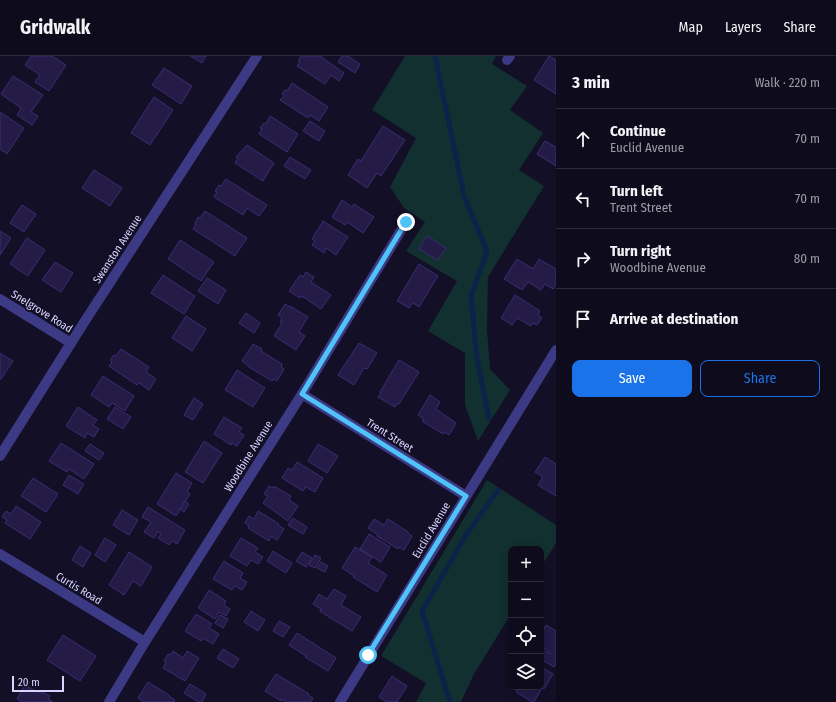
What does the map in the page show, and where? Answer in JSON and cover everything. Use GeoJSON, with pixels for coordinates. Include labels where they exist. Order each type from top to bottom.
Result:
{"type":"FeatureCollection","features":[{"type":"Feature","properties":{"kind":"street","name":"Swanston Avenue"},"geometry":{"type":"LineString","coordinates":[[0,456],[70,343],[257,56]]}},
{"type":"Feature","properties":{"kind":"street","name":"Woodbine Avenue"},"geometry":{"type":"LineString","coordinates":[[109,702],[145,642],[302,394],[406,222]]}},
{"type":"Feature","properties":{"kind":"street","name":"Snelgrove Road"},"geometry":{"type":"LineString","coordinates":[[0,299],[70,343]]}},
{"type":"Feature","properties":{"kind":"street","name":"Euclid Avenue"},"geometry":{"type":"LineString","coordinates":[[340,702],[556,350]]}},
{"type":"Feature","properties":{"kind":"street","name":"Trent Street"},"geometry":{"type":"LineString","coordinates":[[302,394],[466,496]]}},
{"type":"Feature","properties":{"kind":"street","name":"Curtis Road"},"geometry":{"type":"LineString","coordinates":[[0,554],[145,642]]}},
{"type":"Feature","properties":{"kind":"green space"},"geometry":{"type":"Polygon","coordinates":[[[405,56],[496,56],[492,64],[527,86],[510,110],[543,133],[519,170],[544,186],[488,277],[487,329],[490,369],[510,390],[478,441],[465,405],[465,353],[428,331],[457,281],[406,251],[425,222],[404,208],[390,187],[416,138],[372,110],[405,56]]]}},
{"type":"Feature","properties":{"kind":"green space"},"geometry":{"type":"Polygon","coordinates":[[[487,480],[556,525],[556,543],[544,562],[544,546],[508,546],[508,619],[474,674],[461,702],[416,702],[426,683],[381,656],[487,480]]]}},
{"type":"Feature","properties":{"kind":"building"},"geometry":{"type":"Polygon","coordinates":[[[31,56],[52,56],[66,65],[49,91],[35,82],[40,75],[25,65],[31,56]]]}},
{"type":"Feature","properties":{"kind":"building"},"geometry":{"type":"Polygon","coordinates":[[[190,56],[206,56],[202,63],[190,56]]]}},
{"type":"Feature","properties":{"kind":"building"},"geometry":{"type":"Polygon","coordinates":[[[301,56],[320,56],[344,73],[339,81],[331,75],[325,84],[297,66],[300,62],[298,61],[301,56]]]}},
{"type":"Feature","properties":{"kind":"building"},"geometry":{"type":"Polygon","coordinates":[[[342,56],[348,56],[360,64],[355,73],[338,62],[342,56]]]}},
{"type":"Feature","properties":{"kind":"building"},"geometry":{"type":"Polygon","coordinates":[[[549,56],[556,60],[556,94],[534,80],[549,56]]]}},
{"type":"Feature","properties":{"kind":"building"},"geometry":{"type":"Polygon","coordinates":[[[164,68],[192,86],[181,104],[152,85],[164,68]]]}},
{"type":"Feature","properties":{"kind":"building"},"geometry":{"type":"Polygon","coordinates":[[[13,76],[43,95],[31,112],[38,116],[32,125],[17,115],[21,108],[1,94],[13,76]]]}},
{"type":"Feature","properties":{"kind":"building"},"geometry":{"type":"Polygon","coordinates":[[[292,83],[328,107],[319,121],[310,115],[308,118],[280,100],[284,96],[282,94],[285,90],[287,91],[292,83]]]}},
{"type":"Feature","properties":{"kind":"building"},"geometry":{"type":"Polygon","coordinates":[[[154,97],[173,110],[150,145],[131,133],[154,97]]]}},
{"type":"Feature","properties":{"kind":"building"},"geometry":{"type":"Polygon","coordinates":[[[0,112],[24,128],[7,154],[0,149],[0,112]]]}},
{"type":"Feature","properties":{"kind":"building"},"geometry":{"type":"Polygon","coordinates":[[[270,116],[298,134],[287,152],[259,134],[262,129],[260,128],[264,123],[266,124],[270,116]]]}},
{"type":"Feature","properties":{"kind":"building"},"geometry":{"type":"Polygon","coordinates":[[[310,121],[325,131],[319,141],[303,131],[310,121]]]}},
{"type":"Feature","properties":{"kind":"building"},"geometry":{"type":"Polygon","coordinates":[[[383,126],[405,140],[381,176],[377,173],[367,188],[348,175],[358,159],[361,161],[383,126]]]}},
{"type":"Feature","properties":{"kind":"building"},"geometry":{"type":"Polygon","coordinates":[[[545,141],[556,147],[556,166],[537,154],[545,141]]]}},
{"type":"Feature","properties":{"kind":"building"},"geometry":{"type":"Polygon","coordinates":[[[247,145],[274,163],[263,181],[235,163],[238,158],[236,157],[247,145]]]}},
{"type":"Feature","properties":{"kind":"building"},"geometry":{"type":"Polygon","coordinates":[[[290,157],[311,170],[305,179],[284,166],[290,157]]]}},
{"type":"Feature","properties":{"kind":"building"},"geometry":{"type":"Polygon","coordinates":[[[94,170],[122,188],[110,206],[82,188],[94,170]]]}},
{"type":"Feature","properties":{"kind":"building"},"geometry":{"type":"Polygon","coordinates":[[[226,179],[267,205],[259,216],[247,208],[243,215],[214,197],[217,192],[215,191],[219,185],[221,186],[226,179]]]}},
{"type":"Feature","properties":{"kind":"building"},"geometry":{"type":"Polygon","coordinates":[[[342,200],[352,207],[354,204],[374,217],[363,233],[347,222],[345,225],[332,217],[342,200]]]}},
{"type":"Feature","properties":{"kind":"building"},"geometry":{"type":"Polygon","coordinates":[[[22,205],[36,214],[24,232],[10,223],[22,205]]]}},
{"type":"Feature","properties":{"kind":"building"},"geometry":{"type":"Polygon","coordinates":[[[205,211],[247,238],[235,256],[193,229],[198,217],[200,218],[205,211]]]}},
{"type":"Feature","properties":{"kind":"building"},"geometry":{"type":"Polygon","coordinates":[[[323,221],[348,237],[336,255],[326,248],[324,253],[312,245],[315,241],[312,239],[323,221]]]}},
{"type":"Feature","properties":{"kind":"building"},"geometry":{"type":"Polygon","coordinates":[[[0,231],[11,238],[0,255],[0,231]]]}},
{"type":"Feature","properties":{"kind":"building"},"geometry":{"type":"Polygon","coordinates":[[[427,236],[446,248],[438,260],[419,249],[427,236]]]}},
{"type":"Feature","properties":{"kind":"building"},"geometry":{"type":"Polygon","coordinates":[[[27,238],[45,250],[28,276],[10,264],[27,238]]]}},
{"type":"Feature","properties":{"kind":"building"},"geometry":{"type":"Polygon","coordinates":[[[180,240],[214,262],[201,281],[168,259],[180,240]]]}},
{"type":"Feature","properties":{"kind":"building"},"geometry":{"type":"Polygon","coordinates":[[[517,259],[533,269],[539,259],[556,269],[556,285],[553,289],[545,284],[541,290],[528,282],[522,290],[504,279],[517,259]]]}},
{"type":"Feature","properties":{"kind":"building"},"geometry":{"type":"Polygon","coordinates":[[[55,262],[73,273],[61,292],[42,280],[55,262]]]}},
{"type":"Feature","properties":{"kind":"building"},"geometry":{"type":"Polygon","coordinates":[[[419,264],[438,276],[419,307],[413,303],[409,308],[397,301],[419,264]]]}},
{"type":"Feature","properties":{"kind":"building"},"geometry":{"type":"Polygon","coordinates":[[[306,272],[314,277],[311,282],[331,295],[321,309],[302,296],[300,298],[289,291],[300,275],[303,277],[306,272]]]}},
{"type":"Feature","properties":{"kind":"building"},"geometry":{"type":"Polygon","coordinates":[[[163,275],[195,296],[184,314],[151,293],[163,275]]]}},
{"type":"Feature","properties":{"kind":"building"},"geometry":{"type":"Polygon","coordinates":[[[207,278],[226,290],[218,304],[198,291],[207,278]]]}},
{"type":"Feature","properties":{"kind":"building"},"geometry":{"type":"Polygon","coordinates":[[[515,295],[540,311],[538,315],[542,318],[537,325],[533,323],[531,326],[517,318],[512,325],[501,318],[515,295]]]}},
{"type":"Feature","properties":{"kind":"building"},"geometry":{"type":"Polygon","coordinates":[[[285,304],[308,317],[299,332],[305,336],[296,350],[274,336],[282,323],[280,322],[282,318],[278,315],[285,304]]]}},
{"type":"Feature","properties":{"kind":"building"},"geometry":{"type":"Polygon","coordinates":[[[246,313],[260,323],[254,333],[239,323],[246,313]]]}},
{"type":"Feature","properties":{"kind":"building"},"geometry":{"type":"Polygon","coordinates":[[[186,316],[206,329],[192,351],[172,338],[186,316]]]}},
{"type":"Feature","properties":{"kind":"building"},"geometry":{"type":"Polygon","coordinates":[[[359,343],[377,353],[367,369],[364,368],[354,385],[338,375],[359,343]]]}},
{"type":"Feature","properties":{"kind":"building"},"geometry":{"type":"Polygon","coordinates":[[[253,344],[262,349],[261,351],[282,364],[281,367],[284,369],[277,381],[274,379],[272,381],[242,361],[253,344]]]}},
{"type":"Feature","properties":{"kind":"building"},"geometry":{"type":"Polygon","coordinates":[[[121,349],[149,367],[146,372],[156,379],[149,390],[139,383],[137,385],[109,366],[112,362],[110,360],[114,355],[116,356],[121,349]]]}},
{"type":"Feature","properties":{"kind":"building"},"geometry":{"type":"Polygon","coordinates":[[[0,353],[13,361],[1,379],[0,379],[0,353]]]}},
{"type":"Feature","properties":{"kind":"building"},"geometry":{"type":"Polygon","coordinates":[[[399,360],[419,372],[399,404],[398,403],[395,407],[378,397],[399,360]]]}},
{"type":"Feature","properties":{"kind":"building"},"geometry":{"type":"Polygon","coordinates":[[[237,370],[265,388],[253,407],[225,390],[237,370]]]}},
{"type":"Feature","properties":{"kind":"building"},"geometry":{"type":"Polygon","coordinates":[[[103,376],[134,396],[125,411],[112,403],[109,407],[91,395],[103,376]]]}},
{"type":"Feature","properties":{"kind":"building"},"geometry":{"type":"Polygon","coordinates":[[[430,395],[440,402],[436,409],[456,423],[449,435],[444,432],[443,434],[422,421],[424,419],[418,415],[430,395]]]}},
{"type":"Feature","properties":{"kind":"building"},"geometry":{"type":"Polygon","coordinates":[[[194,398],[203,404],[193,420],[184,415],[194,398]]]}},
{"type":"Feature","properties":{"kind":"building"},"geometry":{"type":"Polygon","coordinates":[[[78,407],[97,420],[93,425],[99,429],[94,437],[87,433],[85,438],[66,426],[78,407]]]}},
{"type":"Feature","properties":{"kind":"building"},"geometry":{"type":"Polygon","coordinates":[[[115,407],[131,417],[123,429],[107,419],[115,407]]]}},
{"type":"Feature","properties":{"kind":"building"},"geometry":{"type":"Polygon","coordinates":[[[224,417],[242,428],[239,432],[244,435],[237,446],[232,443],[231,445],[214,434],[224,417]]]}},
{"type":"Feature","properties":{"kind":"building"},"geometry":{"type":"Polygon","coordinates":[[[204,441],[222,453],[203,483],[185,472],[204,441]]]}},
{"type":"Feature","properties":{"kind":"building"},"geometry":{"type":"Polygon","coordinates":[[[61,443],[94,464],[84,479],[69,469],[67,472],[49,461],[61,443]]]}},
{"type":"Feature","properties":{"kind":"building"},"geometry":{"type":"Polygon","coordinates":[[[90,444],[104,453],[99,460],[85,451],[90,444]]]}},
{"type":"Feature","properties":{"kind":"building"},"geometry":{"type":"Polygon","coordinates":[[[318,444],[338,456],[327,473],[308,461],[318,444]]]}},
{"type":"Feature","properties":{"kind":"building"},"geometry":{"type":"Polygon","coordinates":[[[545,457],[556,464],[556,496],[538,485],[543,477],[535,472],[545,457]]]}},
{"type":"Feature","properties":{"kind":"building"},"geometry":{"type":"Polygon","coordinates":[[[297,462],[323,478],[315,492],[306,487],[303,491],[282,478],[288,468],[292,470],[297,462]]]}},
{"type":"Feature","properties":{"kind":"building"},"geometry":{"type":"Polygon","coordinates":[[[176,473],[192,483],[187,492],[190,494],[176,516],[157,504],[176,473]]]}},
{"type":"Feature","properties":{"kind":"building"},"geometry":{"type":"Polygon","coordinates":[[[69,475],[84,484],[78,494],[63,485],[69,475]]]}},
{"type":"Feature","properties":{"kind":"building"},"geometry":{"type":"Polygon","coordinates":[[[33,478],[58,494],[46,512],[21,496],[33,478]]]}},
{"type":"Feature","properties":{"kind":"building"},"geometry":{"type":"Polygon","coordinates":[[[269,486],[273,488],[274,486],[291,496],[289,500],[298,506],[288,521],[263,503],[268,496],[264,494],[269,486]]]}},
{"type":"Feature","properties":{"kind":"building"},"geometry":{"type":"Polygon","coordinates":[[[185,501],[189,504],[184,512],[180,509],[185,501]]]}},
{"type":"Feature","properties":{"kind":"building"},"geometry":{"type":"Polygon","coordinates":[[[16,506],[41,522],[30,539],[5,523],[7,520],[2,517],[6,511],[11,514],[16,506]]]}},
{"type":"Feature","properties":{"kind":"building"},"geometry":{"type":"Polygon","coordinates":[[[148,507],[185,530],[177,544],[172,541],[169,545],[158,538],[161,534],[158,532],[154,538],[144,532],[151,522],[142,517],[148,507]]]}},
{"type":"Feature","properties":{"kind":"building"},"geometry":{"type":"Polygon","coordinates":[[[122,510],[138,520],[129,535],[113,525],[122,510]]]}},
{"type":"Feature","properties":{"kind":"building"},"geometry":{"type":"Polygon","coordinates":[[[258,511],[279,524],[278,525],[284,529],[277,540],[271,536],[269,541],[248,528],[249,526],[245,523],[249,516],[254,519],[258,511]]]}},
{"type":"Feature","properties":{"kind":"building"},"geometry":{"type":"Polygon","coordinates":[[[293,518],[307,527],[303,534],[288,525],[293,518]]]}},
{"type":"Feature","properties":{"kind":"building"},"geometry":{"type":"Polygon","coordinates":[[[374,519],[384,525],[388,519],[412,536],[404,550],[399,547],[398,549],[377,536],[378,535],[368,528],[374,519]]]}},
{"type":"Feature","properties":{"kind":"building"},"geometry":{"type":"Polygon","coordinates":[[[369,534],[390,547],[381,562],[360,549],[369,534]]]}},
{"type":"Feature","properties":{"kind":"building"},"geometry":{"type":"Polygon","coordinates":[[[105,538],[116,545],[105,562],[95,555],[105,538]]]}},
{"type":"Feature","properties":{"kind":"building"},"geometry":{"type":"Polygon","coordinates":[[[241,538],[258,548],[255,552],[263,557],[258,564],[251,560],[247,566],[230,556],[241,538]]]}},
{"type":"Feature","properties":{"kind":"building"},"geometry":{"type":"Polygon","coordinates":[[[80,546],[91,553],[83,567],[72,560],[80,546]]]}},
{"type":"Feature","properties":{"kind":"building"},"geometry":{"type":"Polygon","coordinates":[[[355,547],[372,557],[368,563],[387,575],[377,592],[353,577],[354,576],[342,568],[355,547]]]}},
{"type":"Feature","properties":{"kind":"building"},"geometry":{"type":"Polygon","coordinates":[[[273,551],[292,563],[286,573],[267,561],[273,551]]]}},
{"type":"Feature","properties":{"kind":"building"},"geometry":{"type":"Polygon","coordinates":[[[129,552],[152,567],[141,586],[133,581],[124,595],[109,585],[129,552]]]}},
{"type":"Feature","properties":{"kind":"building"},"geometry":{"type":"Polygon","coordinates":[[[302,552],[312,558],[306,567],[296,561],[302,552]]]}},
{"type":"Feature","properties":{"kind":"building"},"geometry":{"type":"Polygon","coordinates":[[[315,555],[321,558],[315,568],[309,565],[315,555]]]}},
{"type":"Feature","properties":{"kind":"building"},"geometry":{"type":"Polygon","coordinates":[[[224,561],[243,573],[240,578],[247,582],[242,590],[235,586],[232,590],[213,579],[224,561]]]}},
{"type":"Feature","properties":{"kind":"building"},"geometry":{"type":"Polygon","coordinates":[[[321,562],[328,566],[325,572],[317,568],[321,562]]]}},
{"type":"Feature","properties":{"kind":"building"},"geometry":{"type":"Polygon","coordinates":[[[334,589],[346,596],[341,605],[361,617],[352,631],[320,611],[321,609],[313,604],[319,594],[327,599],[334,589]]]}},
{"type":"Feature","properties":{"kind":"building"},"geometry":{"type":"Polygon","coordinates":[[[209,590],[226,601],[224,605],[230,609],[226,616],[219,612],[215,619],[198,608],[209,590]]]}},
{"type":"Feature","properties":{"kind":"building"},"geometry":{"type":"Polygon","coordinates":[[[251,611],[265,620],[258,631],[244,622],[251,611]]]}},
{"type":"Feature","properties":{"kind":"building"},"geometry":{"type":"Polygon","coordinates":[[[196,614],[212,624],[209,628],[219,634],[213,644],[203,638],[201,641],[185,631],[196,614]]]}},
{"type":"Feature","properties":{"kind":"building"},"geometry":{"type":"Polygon","coordinates":[[[220,615],[228,619],[223,628],[215,623],[220,615]]]}},
{"type":"Feature","properties":{"kind":"building"},"geometry":{"type":"Polygon","coordinates":[[[279,621],[290,627],[283,637],[273,631],[279,621]]]}},
{"type":"Feature","properties":{"kind":"building"},"geometry":{"type":"Polygon","coordinates":[[[546,625],[556,631],[556,664],[554,667],[544,661],[544,651],[550,654],[551,653],[544,648],[544,628],[546,625]]]}},
{"type":"Feature","properties":{"kind":"building"},"geometry":{"type":"Polygon","coordinates":[[[297,633],[336,658],[328,671],[289,645],[297,633]]]}},
{"type":"Feature","properties":{"kind":"building"},"geometry":{"type":"Polygon","coordinates":[[[63,635],[96,656],[80,681],[47,660],[63,635]]]}},
{"type":"Feature","properties":{"kind":"building"},"geometry":{"type":"Polygon","coordinates":[[[223,649],[239,659],[233,668],[217,658],[223,649]]]}},
{"type":"Feature","properties":{"kind":"building"},"geometry":{"type":"Polygon","coordinates":[[[173,651],[183,658],[187,651],[199,658],[185,681],[163,668],[166,662],[164,661],[168,654],[170,655],[173,651]]]}},
{"type":"Feature","properties":{"kind":"building"},"geometry":{"type":"Polygon","coordinates":[[[544,669],[553,674],[544,689],[544,669]]]}},
{"type":"Feature","properties":{"kind":"building"},"geometry":{"type":"Polygon","coordinates":[[[276,674],[309,694],[308,695],[313,698],[311,702],[286,702],[281,699],[281,701],[265,691],[276,674]]]}},
{"type":"Feature","properties":{"kind":"building"},"geometry":{"type":"Polygon","coordinates":[[[392,676],[407,686],[397,702],[387,702],[379,697],[392,676]]]}},
{"type":"Feature","properties":{"kind":"building"},"geometry":{"type":"Polygon","coordinates":[[[148,682],[169,695],[175,700],[174,702],[143,702],[138,698],[148,682]]]}},
{"type":"Feature","properties":{"kind":"building"},"geometry":{"type":"Polygon","coordinates":[[[190,684],[206,694],[202,702],[198,702],[184,693],[190,684]]]}},
{"type":"Feature","properties":{"kind":"building"},"geometry":{"type":"Polygon","coordinates":[[[25,685],[41,694],[42,692],[50,696],[48,699],[53,702],[22,702],[17,699],[25,685]]]}},
{"type":"Feature","properties":{"kind":"building"},"geometry":{"type":"Polygon","coordinates":[[[517,690],[541,690],[534,702],[516,692],[517,690]]]}},
{"type":"Feature","properties":{"kind":"waterway"},"geometry":{"type":"LineString","coordinates":[[435,56],[464,196],[487,251],[471,296],[477,359],[489,419]]}},
{"type":"Feature","properties":{"kind":"waterway"},"geometry":{"type":"LineString","coordinates":[[450,702],[422,611],[466,535],[498,490]]}},
{"type":"Feature","properties":{"kind":"route"},"geometry":{"type":"LineString","coordinates":[[368,655],[466,496],[302,394],[406,222]]}}]}
